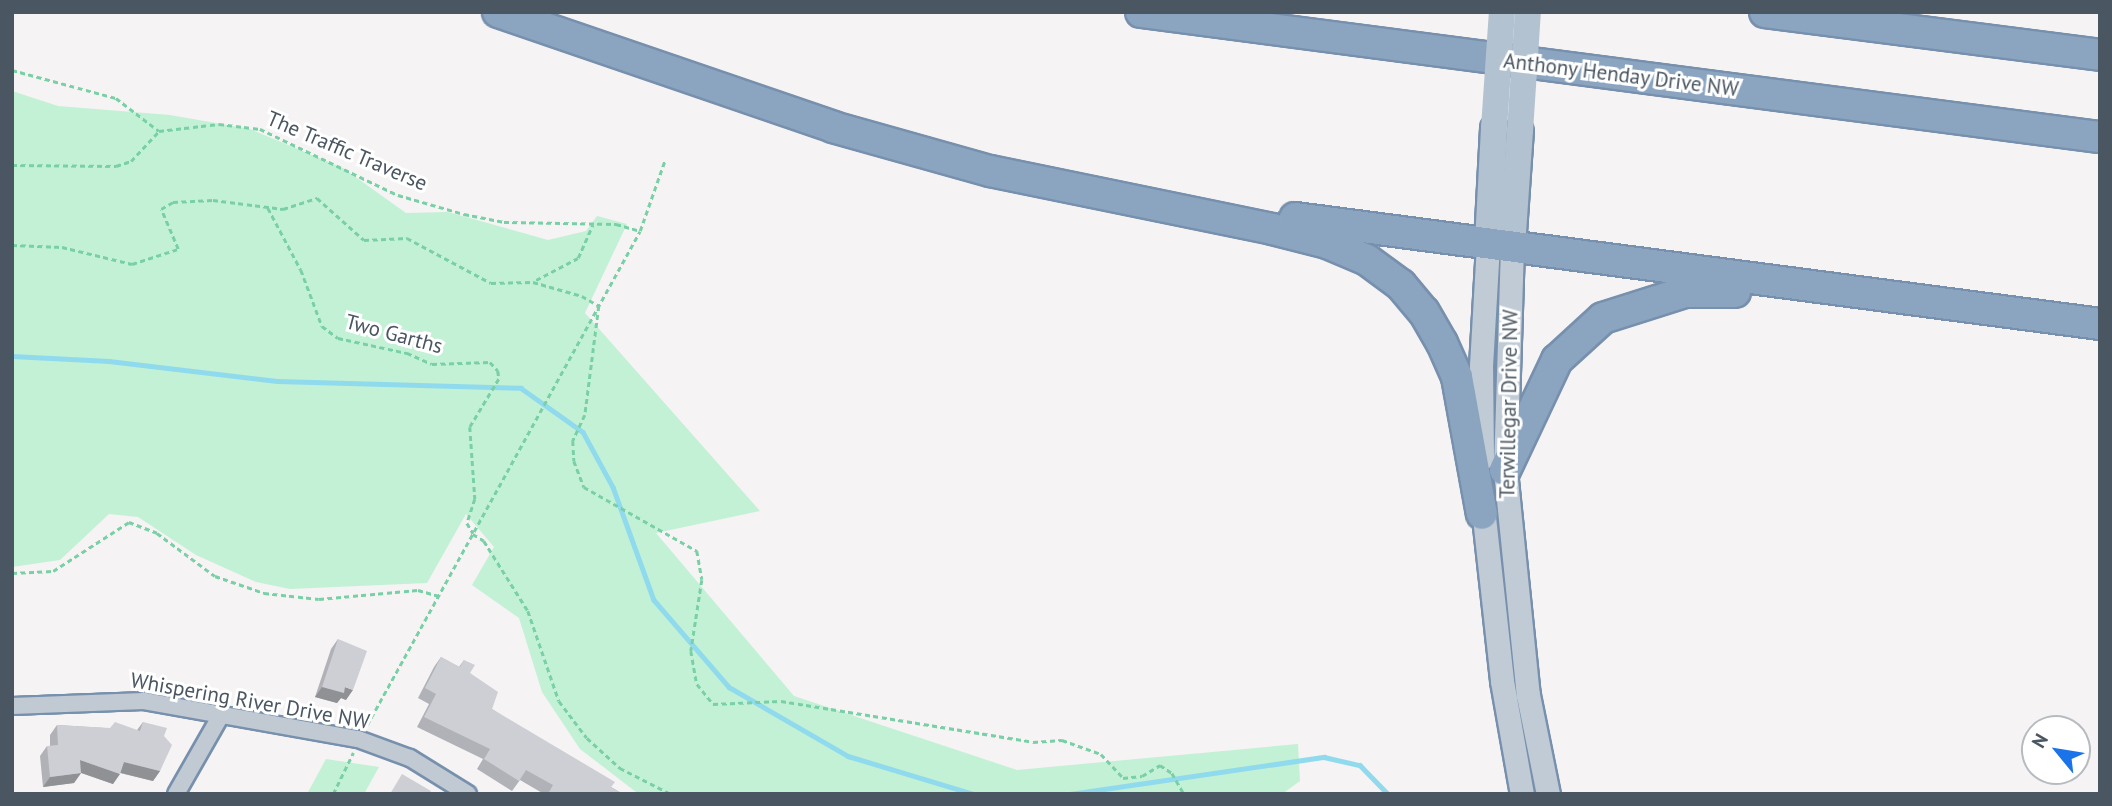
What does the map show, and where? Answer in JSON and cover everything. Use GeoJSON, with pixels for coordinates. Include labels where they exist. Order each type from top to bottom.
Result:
{"type":"FeatureCollection","features":[{"type":"Feature","properties":{"kind":"highway"},"geometry":{"type":"LineString","coordinates":[[498,12],[834,127],[990,171],[1327,243],[1367,260],[1401,285],[1424,312],[1457,377],[1482,514]]}},
{"type":"Feature","properties":{"kind":"highway","name":"Anthony Henday Drive NW"},"geometry":{"type":"LineString","coordinates":[[1141,12],[2100,137]]}},
{"type":"Feature","properties":{"kind":"highway"},"geometry":{"type":"LineString","coordinates":[[1765,12],[2100,55]]}},
{"type":"Feature","properties":{"kind":"highway"},"geometry":{"type":"LineString","coordinates":[[1097,192],[1833,291],[2100,324]]}},
{"type":"Feature","properties":{"kind":"highway"},"geometry":{"type":"LineString","coordinates":[[1505,470],[1557,360],[1603,318],[1685,292],[1833,291]]}},
{"type":"Feature","properties":{"kind":"main road","name":"Terwillegar Drive NW"},"geometry":{"type":"LineString","coordinates":[[1502,12],[1507,130],[1500,245],[1505,470],[1528,695],[1548,794]]}},
{"type":"Feature","properties":{"kind":"main road","name":"Terwillegar Drive NW"},"geometry":{"type":"LineString","coordinates":[[1507,130],[1528,12]]}},
{"type":"Feature","properties":{"kind":"main road","name":"Terwillegar Drive NW"},"geometry":{"type":"LineString","coordinates":[[1500,245],[1481,366],[1482,514],[1506,710],[1522,794]]}},
{"type":"Feature","properties":{"kind":"street","name":"Whispering River Drive NW"},"geometry":{"type":"LineString","coordinates":[[12,706],[144,701],[358,739],[410,758],[468,794]]}},
{"type":"Feature","properties":{"kind":"street"},"geometry":{"type":"LineString","coordinates":[[176,794],[221,715]]}},
{"type":"Feature","properties":{"kind":"path"},"geometry":{"type":"LineString","coordinates":[[12,70],[116,98],[159,131],[137,156],[116,166],[12,165]]}},
{"type":"Feature","properties":{"kind":"path","name":"The Traffic Traverse"},"geometry":{"type":"LineString","coordinates":[[159,131],[219,124],[260,129],[398,195],[505,222],[616,224],[640,231]]}},
{"type":"Feature","properties":{"kind":"path"},"geometry":{"type":"LineString","coordinates":[[333,794],[358,739],[640,231],[665,160]]}},
{"type":"Feature","properties":{"kind":"path"},"geometry":{"type":"LineString","coordinates":[[12,245],[62,247],[132,264],[178,249],[161,209],[173,202],[213,200],[283,209],[317,198],[364,240],[407,238],[491,283],[533,282],[551,285],[599,306]]}},
{"type":"Feature","properties":{"kind":"path","name":"Two Garths"},"geometry":{"type":"LineString","coordinates":[[268,207],[301,270],[322,326],[338,338],[407,354],[432,364],[490,362],[498,371],[499,379],[470,427],[475,499],[467,523],[473,533]]}},
{"type":"Feature","properties":{"kind":"path"},"geometry":{"type":"LineString","coordinates":[[533,282],[578,258],[593,225]]}},
{"type":"Feature","properties":{"kind":"path"},"geometry":{"type":"LineString","coordinates":[[599,306],[585,415],[573,441],[574,461],[584,486],[696,551],[702,580],[691,651],[697,684],[712,704],[781,701],[1033,742],[1062,740],[1101,754],[1123,778],[1142,776],[1160,765],[1172,773],[1184,794]]}},
{"type":"Feature","properties":{"kind":"path"},"geometry":{"type":"LineString","coordinates":[[12,573],[53,571],[129,522],[157,533],[215,576],[264,593],[320,599],[418,590],[439,596]]}},
{"type":"Feature","properties":{"kind":"path"},"geometry":{"type":"LineString","coordinates":[[473,533],[484,541],[528,611],[559,701],[587,738],[620,768],[671,794]]}},
{"type":"Feature","properties":{"kind":"green space"},"geometry":{"type":"Polygon","coordinates":[[[12,91],[58,106],[170,115],[250,129],[343,168],[406,213],[448,212],[548,240],[586,231],[597,216],[627,224],[585,313],[760,511],[656,533],[794,696],[1017,770],[1298,744],[1300,781],[1282,794],[636,792],[580,749],[542,692],[519,618],[472,585],[494,547],[466,514],[427,583],[290,589],[256,582],[196,555],[138,517],[109,514],[60,560],[12,567],[12,91]]]}},
{"type":"Feature","properties":{"kind":"green space"},"geometry":{"type":"Polygon","coordinates":[[[326,759],[379,767],[364,794],[307,794],[326,759]]]}},
{"type":"Feature","properties":{"kind":"building"},"geometry":{"type":"Polygon","coordinates":[[[338,639],[367,651],[353,690],[345,687],[344,693],[322,687],[338,639]]]}},
{"type":"Feature","properties":{"kind":"building"},"geometry":{"type":"Polygon","coordinates":[[[441,657],[460,667],[464,660],[475,665],[470,673],[498,692],[492,709],[615,782],[611,787],[623,794],[548,794],[553,785],[526,770],[519,781],[484,759],[490,749],[424,717],[436,694],[425,688],[441,657]]]}},
{"type":"Feature","properties":{"kind":"building"},"geometry":{"type":"Polygon","coordinates":[[[115,722],[140,731],[143,722],[167,728],[164,736],[172,745],[160,771],[124,762],[120,774],[80,760],[81,773],[50,777],[47,746],[58,745],[57,725],[110,728],[115,722]]]}},
{"type":"Feature","properties":{"kind":"building"},"geometry":{"type":"Polygon","coordinates":[[[402,774],[431,791],[429,794],[390,794],[402,774]]]}},
{"type":"Feature","properties":{"kind":"waterway"},"geometry":{"type":"LineString","coordinates":[[12,356],[109,361],[277,381],[521,388],[583,432],[613,487],[654,600],[729,687],[848,756],[974,794]]}},
{"type":"Feature","properties":{"kind":"waterway"},"geometry":{"type":"LineString","coordinates":[[1070,794],[1324,757],[1360,765],[1388,794]]}}]}
